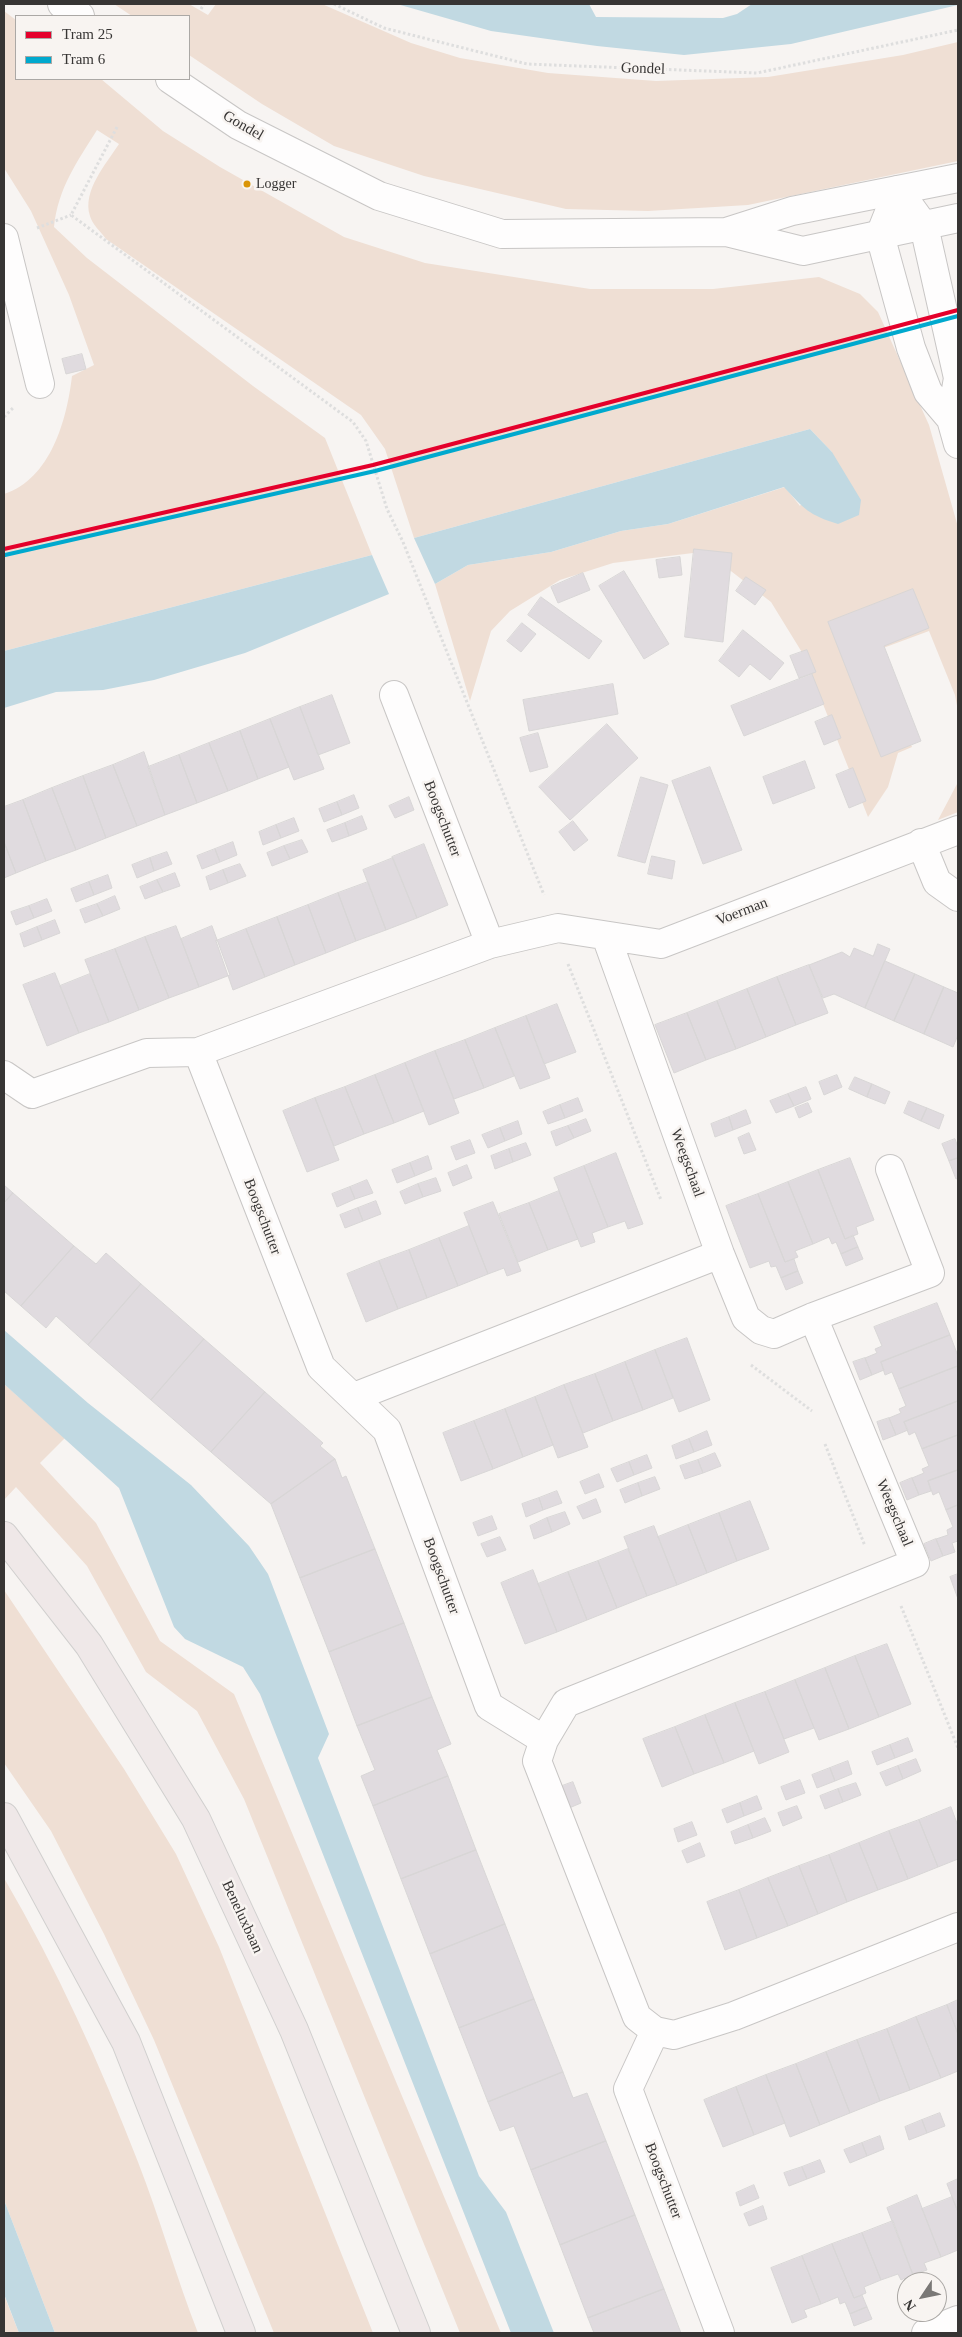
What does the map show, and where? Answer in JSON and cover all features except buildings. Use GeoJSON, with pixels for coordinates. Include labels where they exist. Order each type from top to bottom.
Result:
{"type":"FeatureCollection","features":[{"type":"Feature","properties":{"kind":"main road","name":"Beneluxbaan"},"geometry":{"type":"LineString","coordinates":[[4,1536],[90,1645],[196,1819],[294,2030],[416,2333]]}},
{"type":"Feature","properties":{"kind":"main road"},"geometry":{"type":"LineString","coordinates":[[4,1817],[126,2042],[241,2333]]}},
{"type":"Feature","properties":{"kind":"street"},"geometry":{"type":"LineString","coordinates":[[62,4],[78,15]]}},
{"type":"Feature","properties":{"kind":"street","name":"Gondel"},"geometry":{"type":"LineString","coordinates":[[171,80],[238,125],[379,196],[502,234],[726,232],[803,251],[958,218]]}},
{"type":"Feature","properties":{"kind":"street","name":"Gondel"},"geometry":{"type":"LineString","coordinates":[[726,232],[792,212],[958,178]]}},
{"type":"Feature","properties":{"kind":"street"},"geometry":{"type":"LineString","coordinates":[[898,190],[924,226],[958,378],[955,432]]}},
{"type":"Feature","properties":{"kind":"street"},"geometry":{"type":"LineString","coordinates":[[898,190],[880,235],[911,348],[928,392],[955,432]]}},
{"type":"Feature","properties":{"kind":"street"},"geometry":{"type":"LineString","coordinates":[[4,238],[40,384]]}},
{"type":"Feature","properties":{"kind":"street","name":"Boogschutter"},"geometry":{"type":"LineString","coordinates":[[394,695],[490,944]]}},
{"type":"Feature","properties":{"kind":"street","name":"Voerman"},"geometry":{"type":"LineString","coordinates":[[558,928],[662,944],[958,830]]}},
{"type":"Feature","properties":{"kind":"street"},"geometry":{"type":"LineString","coordinates":[[921,843],[937,882],[958,897]]}},
{"type":"Feature","properties":{"kind":"street"},"geometry":{"type":"LineString","coordinates":[[4,1075],[32,1094],[147,1053],[198,1052],[490,944],[558,928]]}},
{"type":"Feature","properties":{"kind":"street","name":"Weegschaal"},"geometry":{"type":"LineString","coordinates":[[606,936],[720,1254],[746,1318],[761,1330],[774,1334],[813,1317],[930,1273],[890,1169]]}},
{"type":"Feature","properties":{"kind":"street","name":"Boogschutter"},"geometry":{"type":"LineString","coordinates":[[198,1052],[321,1367],[387,1430],[489,1706],[544,1740]]}},
{"type":"Feature","properties":{"kind":"street"},"geometry":{"type":"LineString","coordinates":[[354,1397],[720,1254]]}},
{"type":"Feature","properties":{"kind":"street","name":"Weegschaal"},"geometry":{"type":"LineString","coordinates":[[813,1317],[915,1563],[888,1573]]}},
{"type":"Feature","properties":{"kind":"street"},"geometry":{"type":"LineString","coordinates":[[888,1573],[566,1703],[544,1740],[537,1761],[637,2017],[655,2031],[674,2035],[734,2016],[958,1927]]}},
{"type":"Feature","properties":{"kind":"street","name":"Boogschutter"},"geometry":{"type":"LineString","coordinates":[[655,2031],[628,2089],[720,2333]]}},
{"type":"Feature","properties":{"kind":"street"},"geometry":{"type":"LineString","coordinates":[[926,2333],[958,2320]]}},
{"type":"Feature","properties":{"kind":"path"},"geometry":{"type":"LineString","coordinates":[[201,9],[204,4]]}},
{"type":"Feature","properties":{"kind":"path","name":"Gondel"},"geometry":{"type":"LineString","coordinates":[[334,4],[384,28],[527,64],[546,65],[757,73],[958,30]]}},
{"type":"Feature","properties":{"kind":"path"},"geometry":{"type":"LineString","coordinates":[[117,128],[72,216],[353,422],[366,441],[387,509],[558,928]]}},
{"type":"Feature","properties":{"kind":"path"},"geometry":{"type":"LineString","coordinates":[[888,1573],[958,1748]]}},
{"type":"Feature","properties":{"kind":"shaded area"},"geometry":{"type":"Polygon","coordinates":[[[114,4],[189,4],[208,15],[216,4],[322,4],[411,43],[460,58],[548,73],[656,81],[768,77],[903,55],[958,42],[958,161],[748,205],[648,211],[566,209],[424,176],[334,146],[262,104],[190,56],[190,15],[130,15],[114,4]]]}},
{"type":"Feature","properties":{"kind":"shaded area"},"geometry":{"type":"Polygon","coordinates":[[[4,11],[15,19],[15,80],[102,80],[163,131],[220,167],[344,237],[425,263],[590,289],[713,289],[819,277],[860,294],[878,312],[929,425],[958,527],[958,711],[955,695],[929,631],[875,651],[912,747],[898,753],[888,787],[868,817],[803,654],[771,602],[727,568],[693,553],[613,563],[560,580],[510,611],[491,631],[470,701],[435,584],[468,565],[551,552],[621,531],[668,524],[785,487],[800,506],[832,452],[810,429],[414,538],[385,449],[361,415],[106,239],[97,228],[90,216],[88,207],[89,197],[102,169],[119,144],[97,130],[64,188],[56,213],[54,227],[87,258],[253,386],[325,438],[372,555],[4,651],[4,494],[20,486],[34,475],[45,461],[54,446],[61,428],[70,393],[72,376],[94,365],[69,295],[31,211],[4,168],[4,11]]]}},
{"type":"Feature","properties":{"kind":"shaded area"},"geometry":{"type":"Polygon","coordinates":[[[958,779],[958,812],[938,820],[957,784],[958,779]]]}},
{"type":"Feature","properties":{"kind":"shaded area"},"geometry":{"type":"Polygon","coordinates":[[[4,1384],[65,1438],[40,1463],[96,1523],[160,1641],[234,1694],[501,2333],[460,2333],[244,1799],[197,1711],[146,1672],[87,1566],[16,1487],[4,1500],[4,1384]]]}},
{"type":"Feature","properties":{"kind":"shaded area"},"geometry":{"type":"Polygon","coordinates":[[[4,1590],[124,1769],[176,1854],[219,1947],[373,2333],[274,2333],[154,2040],[104,1934],[51,1831],[4,1763],[4,1590]]]}},
{"type":"Feature","properties":{"kind":"shaded area"},"geometry":{"type":"Polygon","coordinates":[[[4,1878],[60,1982],[124,2125],[198,2333],[55,2333],[4,2200],[4,1878]]]}},
{"type":"Feature","properties":{"kind":"shaded area"},"geometry":{"type":"Polygon","coordinates":[[[4,2295],[19,2333],[4,2333],[4,2295]]]}},
{"type":"Feature","properties":{"kind":"water"},"geometry":{"type":"Polygon","coordinates":[[[397,4],[589,4],[596,17],[723,18],[737,14],[752,4],[958,5],[791,44],[684,55],[597,46],[491,31],[397,4]]]}},
{"type":"Feature","properties":{"kind":"water"},"geometry":{"type":"Polygon","coordinates":[[[810,429],[832,452],[861,500],[859,515],[838,524],[813,514],[784,487],[668,524],[621,531],[551,552],[468,565],[435,584],[414,538],[810,429]]]}},
{"type":"Feature","properties":{"kind":"water"},"geometry":{"type":"Polygon","coordinates":[[[372,555],[389,594],[245,653],[154,680],[103,690],[56,692],[4,708],[4,651],[372,555]]]}},
{"type":"Feature","properties":{"kind":"water"},"geometry":{"type":"Polygon","coordinates":[[[4,1330],[88,1403],[191,1485],[249,1546],[268,1574],[329,1734],[318,1758],[479,2176],[506,2212],[554,2333],[511,2333],[260,1694],[243,1667],[185,1639],[174,1627],[119,1488],[4,1384],[4,1330]]]}},
{"type":"Feature","properties":{"kind":"water"},"geometry":{"type":"Polygon","coordinates":[[[4,2200],[55,2333],[19,2333],[4,2294],[4,2200]]]}},
{"type":"Feature","properties":{"kind":"tram line","name":"25"},"geometry":{"type":"LineString","coordinates":[[4,549],[373,465],[958,310]]}},
{"type":"Feature","properties":{"kind":"tram line","name":"6"},"geometry":{"type":"LineString","coordinates":[[5,555],[375,471],[958,316]]}},
{"type":"Feature","properties":{"kind":"place","name":"Logger"},"geometry":{"type":"Point","coordinates":[247,184]}}]}
